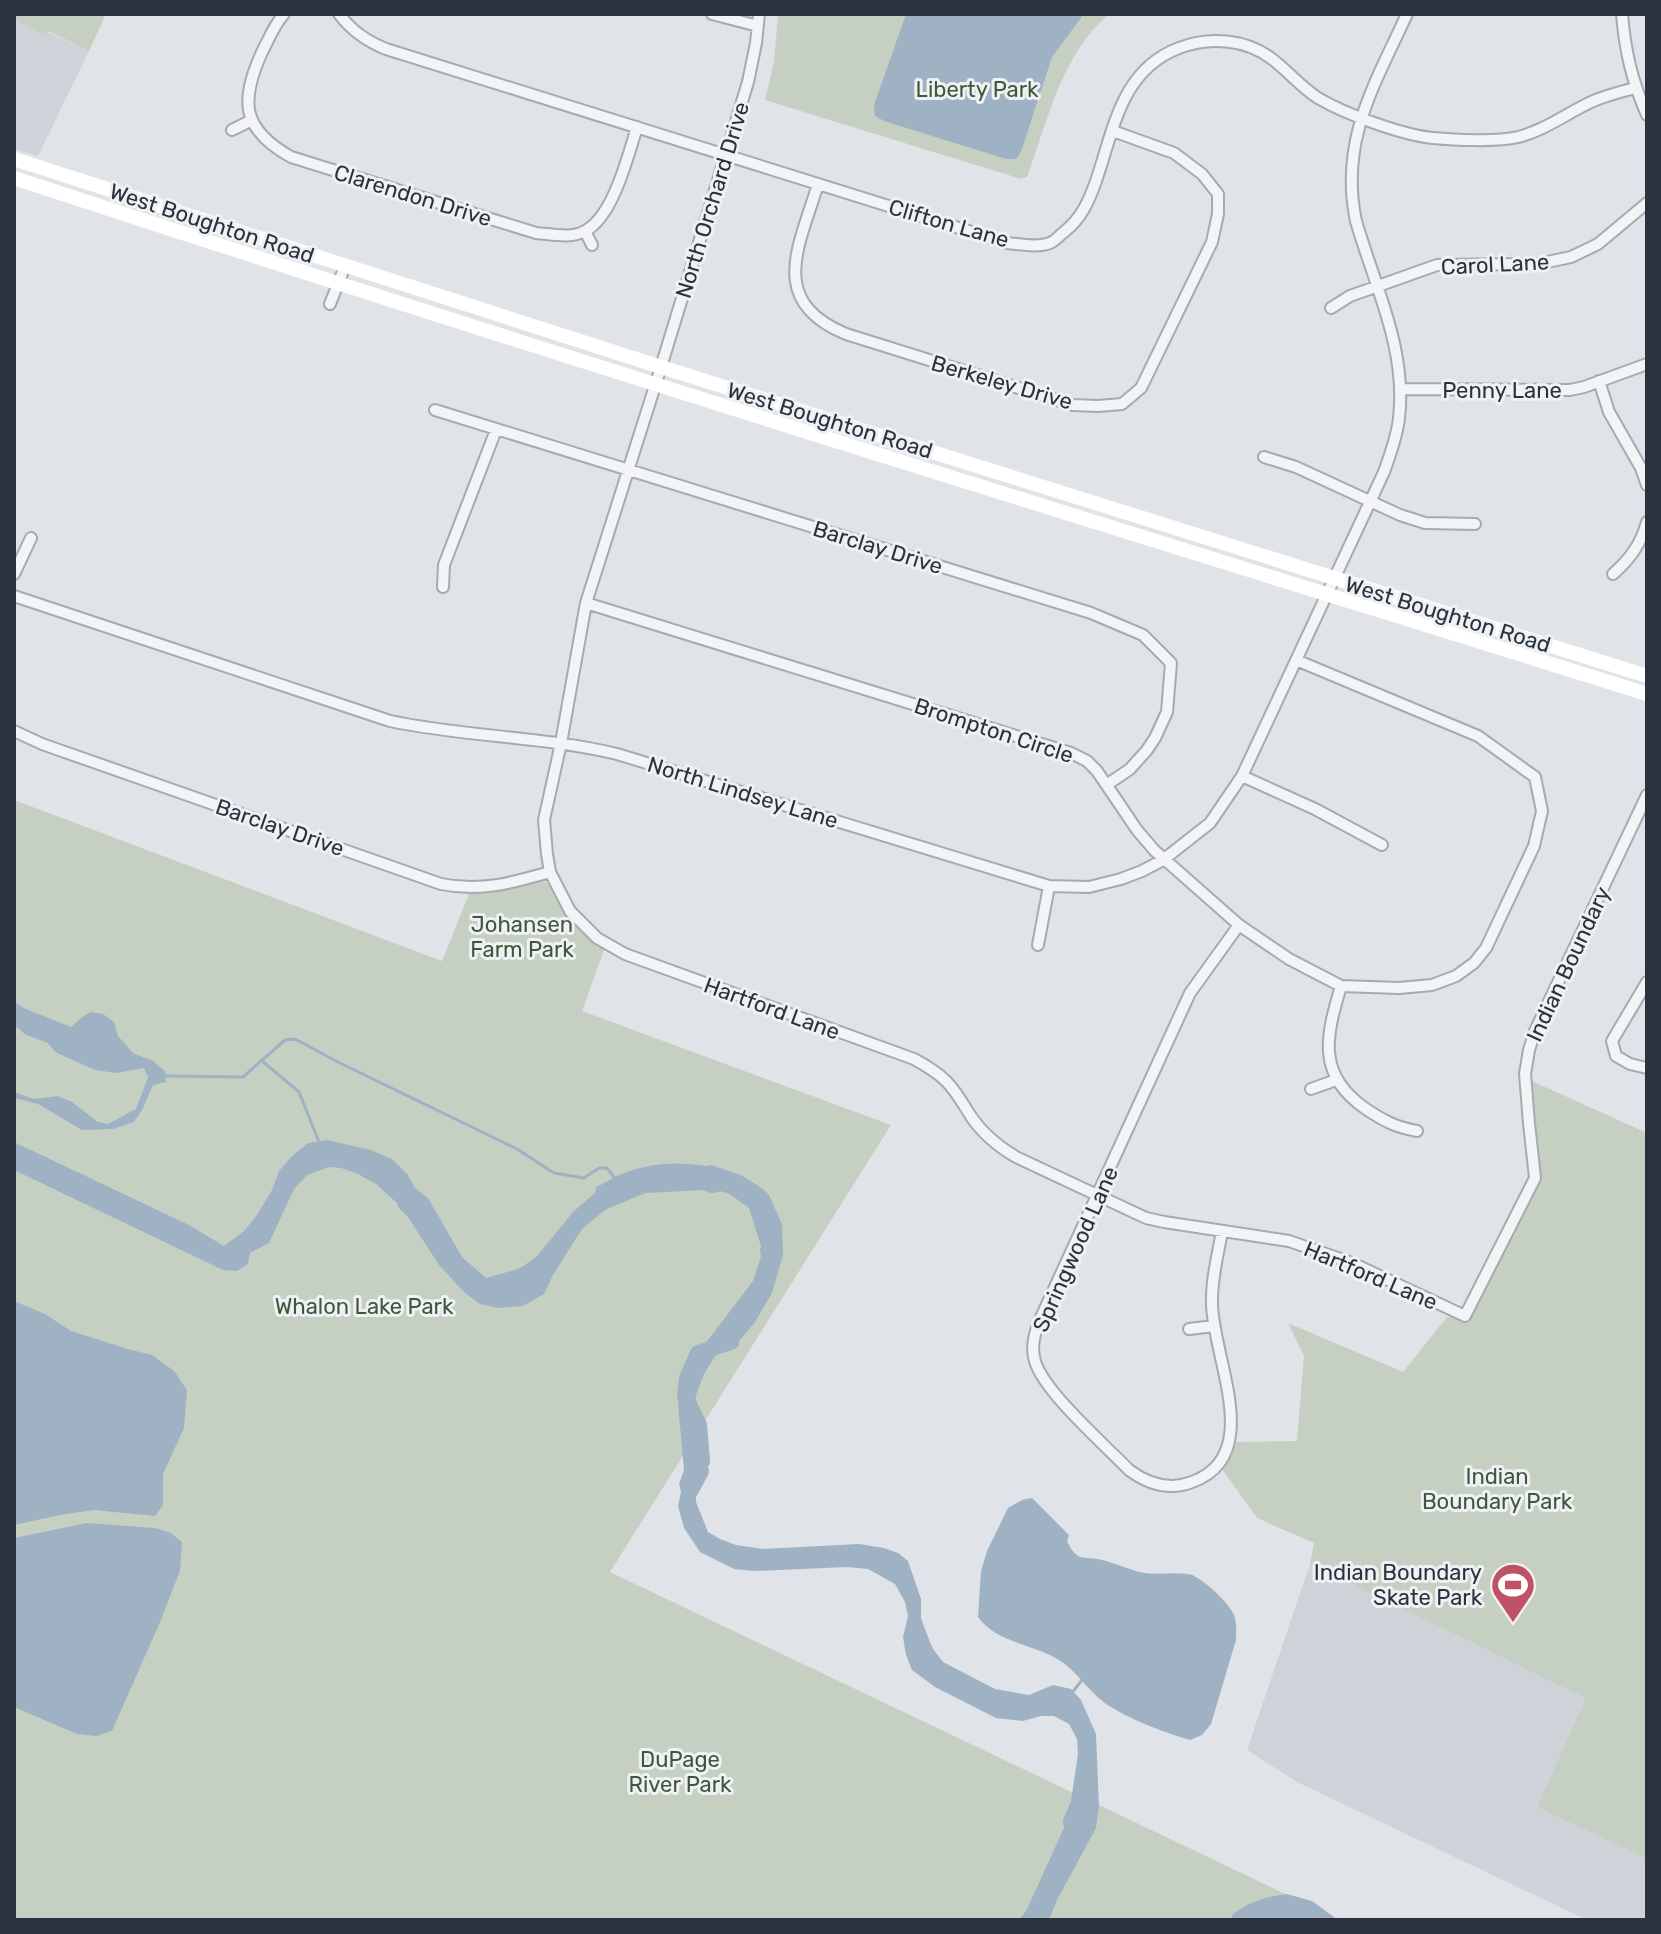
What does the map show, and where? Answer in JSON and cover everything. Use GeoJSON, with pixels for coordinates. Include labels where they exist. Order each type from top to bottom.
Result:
{"type":"FeatureCollection","features":[{"type":"Feature","properties":{"kind":"main road","name":"West Boughton Road"},"geometry":{"type":"LineString","coordinates":[[14,159],[661,367],[1647,676]]}},
{"type":"Feature","properties":{"kind":"main road","name":"West Boughton Road"},"geometry":{"type":"LineString","coordinates":[[14,178],[338,284],[1647,694]]}},
{"type":"Feature","properties":{"kind":"street"},"geometry":{"type":"LineString","coordinates":[[232,130],[252,122],[248,109],[250,83],[272,30],[284,14]]}},
{"type":"Feature","properties":{"kind":"street","name":"Clifton Lane"},"geometry":{"type":"LineString","coordinates":[[339,14],[365,40],[386,49],[1007,243],[1036,245],[1050,243],[1072,226],[1089,202],[1124,97],[1142,72],[1170,52],[1198,42],[1235,43],[1260,52],[1315,96],[1360,117],[1436,139],[1510,138],[1532,133],[1592,101],[1635,88]]}},
{"type":"Feature","properties":{"kind":"street"},"geometry":{"type":"LineString","coordinates":[[712,14],[759,20]]}},
{"type":"Feature","properties":{"kind":"street"},"geometry":{"type":"LineString","coordinates":[[1333,578],[1384,472],[1399,421],[1401,389],[1393,331],[1365,251],[1352,203],[1351,179],[1360,117],[1407,14]]}},
{"type":"Feature","properties":{"kind":"street"},"geometry":{"type":"LineString","coordinates":[[1622,14],[1625,47],[1635,88],[1647,115]]}},
{"type":"Feature","properties":{"kind":"street","name":"North Orchard Drive"},"geometry":{"type":"LineString","coordinates":[[656,384],[748,82],[759,20]]}},
{"type":"Feature","properties":{"kind":"street","name":"Clarendon Drive"},"geometry":{"type":"LineString","coordinates":[[252,122],[268,142],[291,157],[536,233],[570,235],[585,231]]}},
{"type":"Feature","properties":{"kind":"street"},"geometry":{"type":"LineString","coordinates":[[592,245],[585,231],[600,218],[619,185],[637,127]]}},
{"type":"Feature","properties":{"kind":"street","name":"Berkeley Drive"},"geometry":{"type":"LineString","coordinates":[[818,184],[796,260],[795,279],[800,299],[823,323],[846,334],[1073,405],[1122,404],[1141,388],[1212,242],[1218,214],[1218,194],[1202,174],[1174,153],[1113,131]]}},
{"type":"Feature","properties":{"kind":"street","name":"Carol Lane"},"geometry":{"type":"LineString","coordinates":[[1331,308],[1376,285],[1430,267],[1556,262],[1591,248],[1647,203]]}},
{"type":"Feature","properties":{"kind":"street"},"geometry":{"type":"LineString","coordinates":[[330,304],[345,266]]}},
{"type":"Feature","properties":{"kind":"street","name":"Penny Lane"},"geometry":{"type":"LineString","coordinates":[[1401,389],[1577,389],[1647,364]]}},
{"type":"Feature","properties":{"kind":"street"},"geometry":{"type":"LineString","coordinates":[[1599,381],[1609,412],[1641,468],[1647,485]]}},
{"type":"Feature","properties":{"kind":"street","name":"Hartford Lane"},"geometry":{"type":"LineString","coordinates":[[656,384],[586,603],[544,820],[550,872],[570,911],[583,926],[610,947],[914,1059],[946,1081],[987,1137],[1000,1147],[1146,1218],[1289,1241],[1339,1258],[1465,1316]]}},
{"type":"Feature","properties":{"kind":"street","name":"Barclay Drive"},"geometry":{"type":"LineString","coordinates":[[435,410],[1091,613],[1143,635],[1171,663],[1167,712],[1155,738],[1140,759],[1108,784]]}},
{"type":"Feature","properties":{"kind":"street"},"geometry":{"type":"LineString","coordinates":[[443,587],[444,565],[496,430]]}},
{"type":"Feature","properties":{"kind":"street"},"geometry":{"type":"LineString","coordinates":[[1264,457],[1296,467],[1369,502],[1425,523],[1475,524]]}},
{"type":"Feature","properties":{"kind":"street"},"geometry":{"type":"LineString","coordinates":[[1613,574],[1634,553],[1647,522]]}},
{"type":"Feature","properties":{"kind":"street"},"geometry":{"type":"LineString","coordinates":[[14,574],[31,538]]}},
{"type":"Feature","properties":{"kind":"street","name":"North Lindsey Lane"},"geometry":{"type":"LineString","coordinates":[[14,596],[390,721],[427,729],[561,743],[634,758],[1049,886],[1089,887],[1121,879],[1163,860],[1210,823],[1242,776],[1333,578]]}},
{"type":"Feature","properties":{"kind":"street","name":"Brompton Circle"},"geometry":{"type":"LineString","coordinates":[[586,603],[1054,747],[1087,761],[1108,784],[1137,830],[1163,860],[1239,925],[1289,959],[1341,986],[1399,988],[1432,985],[1456,976],[1474,963],[1486,948],[1534,846],[1542,811],[1535,777],[1478,736],[1296,660]]}},
{"type":"Feature","properties":{"kind":"street","name":"Barclay Drive"},"geometry":{"type":"LineString","coordinates":[[14,731],[42,744],[441,884],[473,888],[496,886],[550,872]]}},
{"type":"Feature","properties":{"kind":"street"},"geometry":{"type":"LineString","coordinates":[[1242,776],[1315,809],[1382,845]]}},
{"type":"Feature","properties":{"kind":"street","name":"Indian Boundary"},"geometry":{"type":"LineString","coordinates":[[1465,1316],[1535,1178],[1525,1074],[1535,1031],[1647,795]]}},
{"type":"Feature","properties":{"kind":"street"},"geometry":{"type":"LineString","coordinates":[[1038,945],[1049,886]]}},
{"type":"Feature","properties":{"kind":"street","name":"Springwood Lane"},"geometry":{"type":"LineString","coordinates":[[1222,1231],[1212,1284],[1214,1326],[1232,1416],[1228,1448],[1216,1467],[1199,1480],[1176,1486],[1151,1483],[1129,1470],[1044,1381],[1035,1361],[1034,1337],[1190,993],[1239,925]]}},
{"type":"Feature","properties":{"kind":"street"},"geometry":{"type":"LineString","coordinates":[[1647,982],[1612,1041],[1616,1056],[1630,1064],[1647,1068]]}},
{"type":"Feature","properties":{"kind":"street"},"geometry":{"type":"LineString","coordinates":[[1341,986],[1328,1034],[1336,1080],[1355,1101],[1373,1114],[1398,1128],[1417,1131]]}},
{"type":"Feature","properties":{"kind":"street"},"geometry":{"type":"LineString","coordinates":[[1311,1089],[1336,1080]]}},
{"type":"Feature","properties":{"kind":"street"},"geometry":{"type":"LineString","coordinates":[[1189,1329],[1214,1326]]}},
{"type":"Feature","properties":{"kind":"shaded area"},"geometry":{"type":"Polygon","coordinates":[[[14,17],[89,51],[38,156],[14,149],[14,17]]]}},
{"type":"Feature","properties":{"kind":"shaded area"},"geometry":{"type":"Polygon","coordinates":[[[1310,1564],[1587,1698],[1538,1807],[1647,1859],[1647,1920],[1587,1920],[1297,1782],[1247,1750],[1310,1564]]]}},
{"type":"Feature","properties":{"kind":"green space"},"geometry":{"type":"Polygon","coordinates":[[[14,14],[106,14],[89,51],[48,31],[43,34],[14,19],[14,14]]]}},
{"type":"Feature","properties":{"kind":"green space","name":"Liberty Park"},"geometry":{"type":"Polygon","coordinates":[[[778,14],[1109,14],[1093,30],[1067,69],[1027,177],[1021,179],[765,100],[774,62],[778,14]]]}},
{"type":"Feature","properties":{"kind":"green space","name":"Whalon Lake Park"},"geometry":{"type":"Polygon","coordinates":[[[14,800],[442,961],[469,894],[544,881],[572,923],[604,950],[582,1011],[891,1125],[610,1572],[1340,1920],[14,1920],[14,800]]]}},
{"type":"Feature","properties":{"kind":"green space","name":"Indian Boundary Park"},"geometry":{"type":"Polygon","coordinates":[[[1523,1077],[1647,1133],[1647,1859],[1537,1807],[1586,1698],[1310,1564],[1314,1543],[1257,1518],[1222,1469],[1236,1442],[1297,1441],[1304,1356],[1288,1323],[1403,1372],[1447,1317],[1465,1316],[1531,1177],[1523,1077]]]}},
{"type":"Feature","properties":{"kind":"water"},"geometry":{"type":"Polygon","coordinates":[[[906,14],[1083,14],[1052,57],[1016,159],[1006,159],[875,116],[874,105],[906,14]]]}},
{"type":"Feature","properties":{"kind":"water"},"geometry":{"type":"Polygon","coordinates":[[[14,1002],[71,1027],[91,1012],[103,1014],[114,1022],[118,1036],[133,1053],[153,1061],[165,1071],[166,1082],[153,1085],[134,1122],[113,1129],[82,1130],[38,1104],[14,1098],[14,1092],[34,1099],[58,1096],[72,1102],[98,1122],[108,1124],[136,1109],[148,1077],[144,1068],[116,1073],[95,1070],[55,1052],[48,1043],[26,1035],[14,1025],[14,1002]]]}},
{"type":"Feature","properties":{"kind":"water"},"geometry":{"type":"Polygon","coordinates":[[[327,1140],[371,1150],[392,1159],[408,1175],[415,1188],[428,1198],[462,1257],[486,1278],[525,1265],[537,1256],[573,1212],[595,1193],[596,1187],[630,1171],[662,1164],[711,1165],[741,1175],[769,1195],[782,1224],[783,1255],[772,1293],[754,1324],[732,1338],[717,1353],[696,1395],[702,1461],[697,1463],[701,1471],[696,1486],[696,1502],[708,1532],[736,1545],[763,1549],[859,1544],[898,1553],[908,1561],[921,1599],[921,1618],[933,1649],[943,1662],[995,1689],[1029,1695],[1053,1685],[1071,1689],[1081,1700],[1096,1734],[1099,1806],[1096,1828],[1049,1920],[1019,1920],[1064,1828],[1063,1820],[1071,1801],[1078,1754],[1077,1739],[1069,1724],[1054,1716],[1023,1721],[996,1718],[935,1687],[912,1670],[903,1637],[908,1616],[905,1602],[895,1584],[868,1569],[734,1569],[700,1552],[684,1528],[678,1506],[679,1484],[684,1470],[678,1404],[685,1396],[687,1378],[698,1353],[753,1281],[761,1256],[761,1246],[749,1208],[724,1190],[721,1183],[664,1185],[605,1210],[582,1229],[544,1294],[523,1306],[498,1308],[480,1304],[465,1293],[439,1265],[397,1203],[376,1184],[341,1168],[329,1167],[307,1175],[294,1189],[269,1243],[250,1253],[248,1264],[237,1271],[223,1270],[14,1170],[14,1142],[189,1225],[224,1246],[244,1231],[257,1215],[279,1171],[291,1157],[308,1143],[327,1140]]]}},
{"type":"Feature","properties":{"kind":"water"},"geometry":{"type":"Polygon","coordinates":[[[14,1301],[45,1314],[71,1331],[152,1355],[174,1371],[187,1390],[184,1428],[163,1474],[163,1505],[155,1516],[94,1510],[14,1525],[14,1301]]]}},
{"type":"Feature","properties":{"kind":"water"},"geometry":{"type":"Polygon","coordinates":[[[1032,1498],[1069,1535],[1067,1541],[1078,1556],[1144,1573],[1193,1576],[1227,1604],[1236,1621],[1236,1640],[1211,1724],[1202,1735],[1190,1740],[1124,1714],[1105,1703],[1059,1660],[1005,1638],[978,1617],[981,1571],[987,1551],[1008,1508],[1032,1498]]]}},
{"type":"Feature","properties":{"kind":"water"},"geometry":{"type":"Polygon","coordinates":[[[87,1523],[155,1528],[171,1533],[182,1542],[180,1571],[112,1731],[96,1736],[77,1734],[14,1707],[14,1538],[87,1523]]]}},
{"type":"Feature","properties":{"kind":"water"},"geometry":{"type":"Polygon","coordinates":[[[1287,1894],[1312,1901],[1338,1920],[1231,1920],[1232,1915],[1251,1903],[1287,1894]]]}},
{"type":"Feature","properties":{"kind":"waterway"},"geometry":{"type":"LineString","coordinates":[[164,1076],[243,1077],[285,1040],[295,1039],[517,1149],[554,1173],[584,1178],[599,1168],[607,1168],[616,1180]]}},
{"type":"Feature","properties":{"kind":"waterway"},"geometry":{"type":"LineString","coordinates":[[261,1060],[299,1092],[319,1142]]}},
{"type":"Feature","properties":{"kind":"waterway"},"geometry":{"type":"LineString","coordinates":[[646,1185],[704,1182],[742,1189]]}},
{"type":"Feature","properties":{"kind":"waterway"},"geometry":{"type":"LineString","coordinates":[[691,1490],[701,1471],[697,1463],[702,1461],[699,1425],[685,1396],[687,1378],[698,1353],[731,1342],[744,1323]]}},
{"type":"Feature","properties":{"kind":"waterway"},"geometry":{"type":"LineString","coordinates":[[1071,1694],[1082,1680]]}},
{"type":"Feature","properties":{"kind":"place","name":"Indian Boundary Skate Park"},"geometry":{"type":"Point","coordinates":[1513,1624]}},
{"type":"Feature","properties":{"kind":"park label","name":"Johansen Farm Park"},"geometry":{"type":"Point","coordinates":[522,936]}},
{"type":"Feature","properties":{"kind":"park label","name":"DuPage River Park"},"geometry":{"type":"Point","coordinates":[680,1772]}}]}
